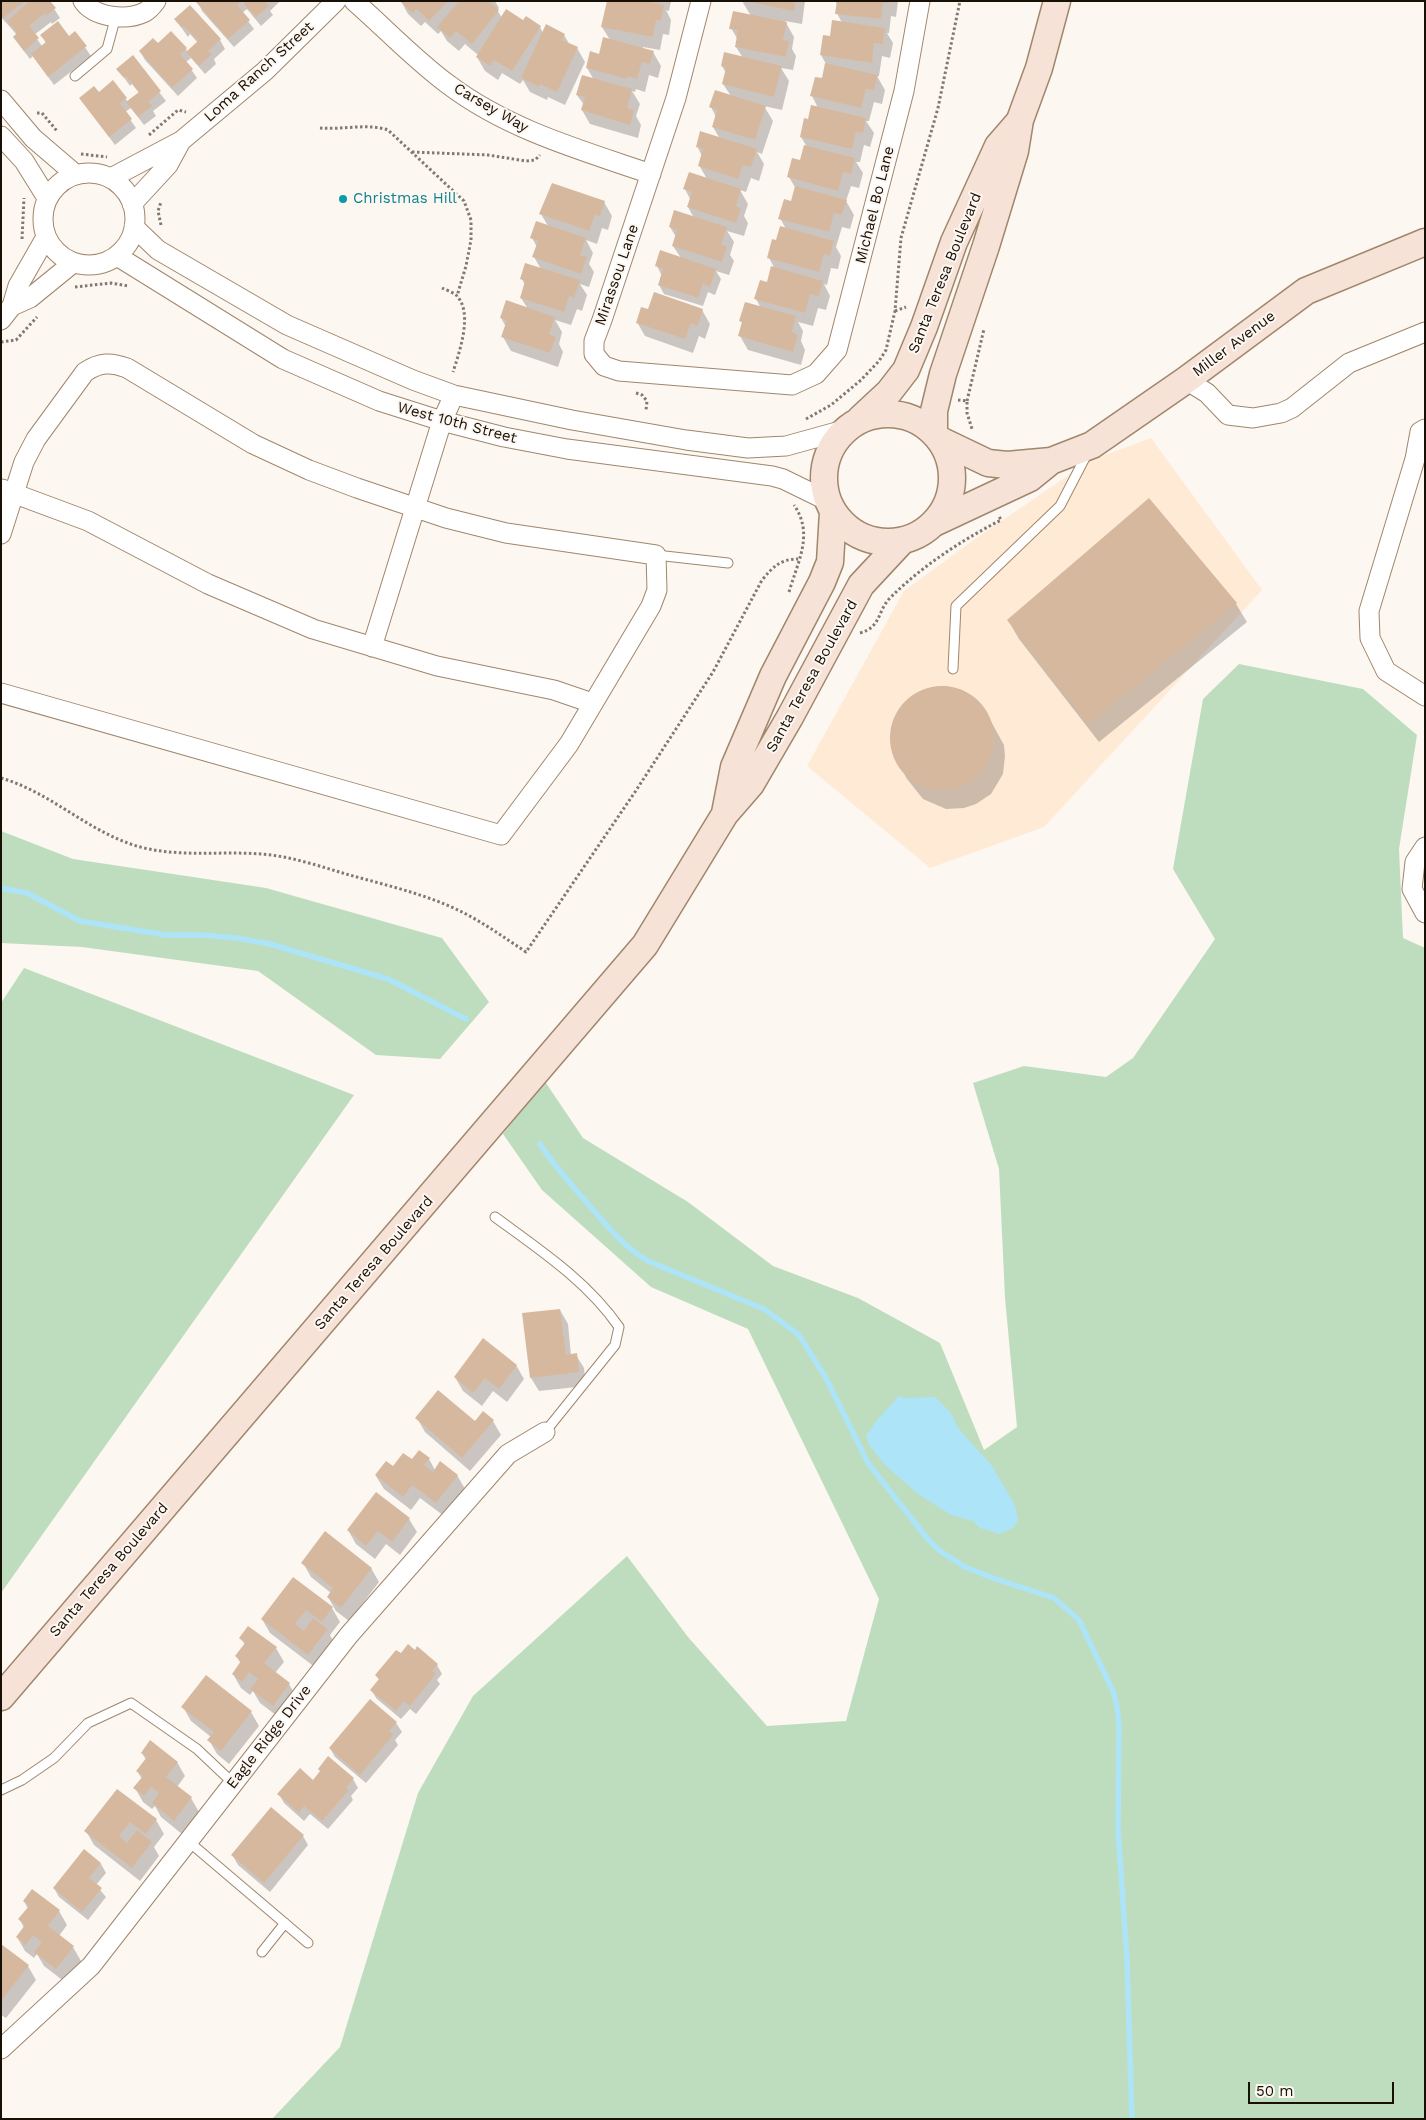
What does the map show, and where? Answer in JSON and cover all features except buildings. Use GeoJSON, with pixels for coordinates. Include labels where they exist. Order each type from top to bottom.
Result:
{"type":"FeatureCollection","features":[{"type":"Feature","properties":{"kind":"main road","name":"Santa Teresa Boulevard"},"geometry":{"type":"LineString","coordinates":[[938,437],[934,411],[943,374],[998,208],[1015,151],[1020,120],[1039,68],[1057,1]]}},
{"type":"Feature","properties":{"kind":"main road","name":"Santa Teresa Boulevard"},"geometry":{"type":"LineString","coordinates":[[852,425],[889,392],[906,370],[924,327],[954,242],[998,146],[1020,120]]}},
{"type":"Feature","properties":{"kind":"main road","name":"Miller Avenue"},"geometry":{"type":"LineString","coordinates":[[938,437],[988,463],[1007,465],[1050,461],[1092,445],[1186,380],[1306,291],[1425,242]]}},
{"type":"Feature","properties":{"kind":"main road"},"geometry":{"type":"LineString","coordinates":[[885,413],[900,414],[915,419],[938,437],[950,458],[952,485],[949,500],[934,523],[923,532],[902,541],[880,542],[858,535],[848,528],[831,506],[825,489],[826,463],[829,451],[852,425],[885,413]]}},
{"type":"Feature","properties":{"kind":"main road","name":"Miller Avenue"},"geometry":{"type":"LineString","coordinates":[[934,523],[1030,478],[1050,461]]}},
{"type":"Feature","properties":{"kind":"main road","name":"Santa Teresa Boulevard"},"geometry":{"type":"LineString","coordinates":[[725,814],[734,767],[773,676],[822,582],[827,568],[831,554],[831,506]]}},
{"type":"Feature","properties":{"kind":"main road","name":"Santa Teresa Boulevard"},"geometry":{"type":"LineString","coordinates":[[1,1697],[645,945],[725,814],[756,776],[861,585],[902,541]]}},
{"type":"Feature","properties":{"kind":"street"},"geometry":{"type":"LineString","coordinates":[[83,1],[86,6],[100,13],[131,17],[146,12],[156,1]]}},
{"type":"Feature","properties":{"kind":"street","name":"Loma Ranch Street"},"geometry":{"type":"LineString","coordinates":[[111,178],[181,141],[265,71],[336,1]]}},
{"type":"Feature","properties":{"kind":"street","name":"Carsey Way"},"geometry":{"type":"LineString","coordinates":[[354,1],[423,64],[475,102],[544,138],[651,174]]}},
{"type":"Feature","properties":{"kind":"street","name":"Mirassou Lane"},"geometry":{"type":"LineString","coordinates":[[701,1],[676,98],[594,341],[594,354],[604,366],[619,371],[792,385]]}},
{"type":"Feature","properties":{"kind":"street","name":"Michael Bo Lane"},"geometry":{"type":"LineString","coordinates":[[792,385],[816,374],[837,350],[904,91],[920,1]]}},
{"type":"Feature","properties":{"kind":"street"},"geometry":{"type":"LineString","coordinates":[[1,100],[33,138],[75,174]]}},
{"type":"Feature","properties":{"kind":"street"},"geometry":{"type":"LineString","coordinates":[[1,136],[24,161],[47,198]]}},
{"type":"Feature","properties":{"kind":"street","name":"Loma Ranch Street"},"geometry":{"type":"LineString","coordinates":[[132,204],[168,165],[181,141]]}},
{"type":"Feature","properties":{"kind":"street"},"geometry":{"type":"LineString","coordinates":[[90,172],[111,178],[129,196],[132,204],[134,227],[131,238],[117,256],[103,264],[88,266],[73,263],[59,255],[49,244],[46,237],[43,229],[42,214],[47,198],[63,180],[75,174],[90,172]]}},
{"type":"Feature","properties":{"kind":"street","name":"West 10th Street"},"geometry":{"type":"LineString","coordinates":[[134,227],[158,250],[287,325],[413,380],[454,395],[572,420],[686,440],[748,448],[786,446],[852,425]]}},
{"type":"Feature","properties":{"kind":"street"},"geometry":{"type":"LineString","coordinates":[[6,313],[18,286],[46,237]]}},
{"type":"Feature","properties":{"kind":"street","name":"West 10th Street"},"geometry":{"type":"LineString","coordinates":[[117,256],[283,359],[379,401],[442,421],[504,437],[567,449],[772,476],[783,479],[831,506]]}},
{"type":"Feature","properties":{"kind":"street"},"geometry":{"type":"LineString","coordinates":[[6,313],[30,298],[73,263]]}},
{"type":"Feature","properties":{"kind":"street"},"geometry":{"type":"LineString","coordinates":[[1186,380],[1207,393],[1228,415],[1253,418],[1281,413],[1292,408],[1349,363],[1425,332]]}},
{"type":"Feature","properties":{"kind":"street"},"geometry":{"type":"LineString","coordinates":[[1,534],[7,491],[36,439],[85,372],[96,365],[106,363],[127,368],[158,388],[269,451],[310,470],[415,508],[506,534],[656,555],[657,590],[651,606],[568,744],[501,835],[1,693]]}},
{"type":"Feature","properties":{"kind":"street"},"geometry":{"type":"LineString","coordinates":[[372,647],[442,421],[454,395]]}},
{"type":"Feature","properties":{"kind":"street"},"geometry":{"type":"LineString","coordinates":[[1425,429],[1420,432],[1415,460],[1369,611],[1370,638],[1386,671],[1425,696]]}},
{"type":"Feature","properties":{"kind":"street"},"geometry":{"type":"LineString","coordinates":[[7,491],[88,522],[208,584],[313,628],[437,666],[569,694],[592,703]]}},
{"type":"Feature","properties":{"kind":"street"},"geometry":{"type":"LineString","coordinates":[[1425,847],[1415,862],[1412,889],[1425,913]]}},
{"type":"Feature","properties":{"kind":"street","name":"Eagle Ridge Drive"},"geometry":{"type":"LineString","coordinates":[[1,2050],[91,1966],[348,1635],[508,1454],[545,1432]]}},
{"type":"Feature","properties":{"kind":"lane"},"geometry":{"type":"LineString","coordinates":[[75,76],[107,49],[116,16]]}},
{"type":"Feature","properties":{"kind":"lane"},"geometry":{"type":"LineString","coordinates":[[953,669],[956,606],[1060,506],[1092,445]]}},
{"type":"Feature","properties":{"kind":"lane"},"geometry":{"type":"LineString","coordinates":[[656,555],[728,563]]}},
{"type":"Feature","properties":{"kind":"lane"},"geometry":{"type":"LineString","coordinates":[[495,1217],[557,1262],[606,1308],[619,1327],[615,1345],[545,1432]]}},
{"type":"Feature","properties":{"kind":"lane"},"geometry":{"type":"LineString","coordinates":[[1,1790],[22,1780],[54,1758],[88,1723],[131,1703],[197,1749],[233,1783]]}},
{"type":"Feature","properties":{"kind":"lane"},"geometry":{"type":"LineString","coordinates":[[188,1841],[308,1944]]}},
{"type":"Feature","properties":{"kind":"lane"},"geometry":{"type":"LineString","coordinates":[[262,1952],[285,1923]]}},
{"type":"Feature","properties":{"kind":"path"},"geometry":{"type":"LineString","coordinates":[[802,421],[831,404],[861,380],[879,362],[886,350],[895,311],[901,238],[938,108],[960,1]]}},
{"type":"Feature","properties":{"kind":"path"},"geometry":{"type":"LineString","coordinates":[[143,140],[178,110]]}},
{"type":"Feature","properties":{"kind":"path"},"geometry":{"type":"LineString","coordinates":[[42,113],[58,133]]}},
{"type":"Feature","properties":{"kind":"path"},"geometry":{"type":"LineString","coordinates":[[320,128],[336,130],[378,127],[388,130],[464,200],[469,213],[471,240],[457,296]]}},
{"type":"Feature","properties":{"kind":"path"},"geometry":{"type":"LineString","coordinates":[[411,152],[488,155],[526,161],[535,160],[540,155]]}},
{"type":"Feature","properties":{"kind":"path"},"geometry":{"type":"LineString","coordinates":[[80,154],[114,157]]}},
{"type":"Feature","properties":{"kind":"path"},"geometry":{"type":"LineString","coordinates":[[22,243],[23,191]]}},
{"type":"Feature","properties":{"kind":"path"},"geometry":{"type":"LineString","coordinates":[[162,229],[158,211],[165,195]]}},
{"type":"Feature","properties":{"kind":"path"},"geometry":{"type":"LineString","coordinates":[[74,287],[111,283],[129,287]]}},
{"type":"Feature","properties":{"kind":"path"},"geometry":{"type":"LineString","coordinates":[[442,288],[457,296],[463,310],[462,343],[453,372]]}},
{"type":"Feature","properties":{"kind":"path"},"geometry":{"type":"LineString","coordinates":[[1,342],[16,340],[40,313]]}},
{"type":"Feature","properties":{"kind":"path"},"geometry":{"type":"LineString","coordinates":[[636,392],[647,400],[646,410]]}},
{"type":"Feature","properties":{"kind":"path"},"geometry":{"type":"LineString","coordinates":[[956,399],[967,401],[969,425],[974,434]]}},
{"type":"Feature","properties":{"kind":"path"},"geometry":{"type":"LineString","coordinates":[[791,502],[804,524],[805,537],[798,559]]}},
{"type":"Feature","properties":{"kind":"path"},"geometry":{"type":"LineString","coordinates":[[856,635],[869,631],[879,619],[889,598],[939,558],[972,535],[1001,520],[998,512]]}},
{"type":"Feature","properties":{"kind":"shaded area"},"geometry":{"type":"Polygon","coordinates":[[[1151,438],[1262,590],[1044,827],[930,868],[807,766],[904,591],[975,539],[1091,460],[1151,438]]]}},
{"type":"Feature","properties":{"kind":"green space"},"geometry":{"type":"Polygon","coordinates":[[[1239,664],[1363,689],[1417,735],[1399,849],[1403,938],[1425,948],[1425,2119],[272,2119],[340,2047],[418,1793],[473,1696],[627,1556],[688,1637],[767,1726],[846,1721],[879,1599],[748,1329],[651,1287],[542,1190],[503,1134],[544,1080],[583,1138],[688,1202],[773,1266],[858,1298],[940,1343],[984,1450],[1017,1427],[1005,1298],[999,1169],[973,1083],[1024,1066],[1106,1077],[1133,1058],[1215,939],[1173,869],[1203,699],[1239,664]]]}},
{"type":"Feature","properties":{"kind":"green space"},"geometry":{"type":"Polygon","coordinates":[[[1,831],[73,859],[266,888],[442,938],[489,1002],[440,1059],[376,1055],[258,971],[82,947],[1,943],[1,831]]]}},
{"type":"Feature","properties":{"kind":"green space"},"geometry":{"type":"Polygon","coordinates":[[[24,968],[354,1095],[1,1593],[1,1003],[24,968]]]}},
{"type":"Feature","properties":{"kind":"water"},"geometry":{"type":"Polygon","coordinates":[[[899,1396],[906,1398],[935,1397],[951,1413],[958,1428],[992,1466],[1015,1505],[1018,1520],[1014,1527],[1000,1534],[980,1528],[973,1521],[951,1515],[918,1494],[885,1465],[869,1445],[866,1436],[877,1420],[899,1396]]]}},
{"type":"Feature","properties":{"kind":"waterway"},"geometry":{"type":"LineString","coordinates":[[1,888],[27,893],[80,921],[166,935],[202,935],[270,944],[388,979],[466,1019]]}},
{"type":"Feature","properties":{"kind":"waterway"},"geometry":{"type":"LineString","coordinates":[[540,1144],[557,1168],[602,1221],[616,1236],[639,1255],[648,1261],[764,1309],[799,1335],[826,1378],[868,1463],[926,1537],[940,1551],[965,1567],[1054,1598],[1079,1620],[1113,1691],[1117,1706],[1119,1727],[1118,1829],[1127,1960],[1132,2119]]}},
{"type":"Feature","properties":{"kind":"place","name":"Christmas Hill"},"geometry":{"type":"Point","coordinates":[343,199]}}]}
